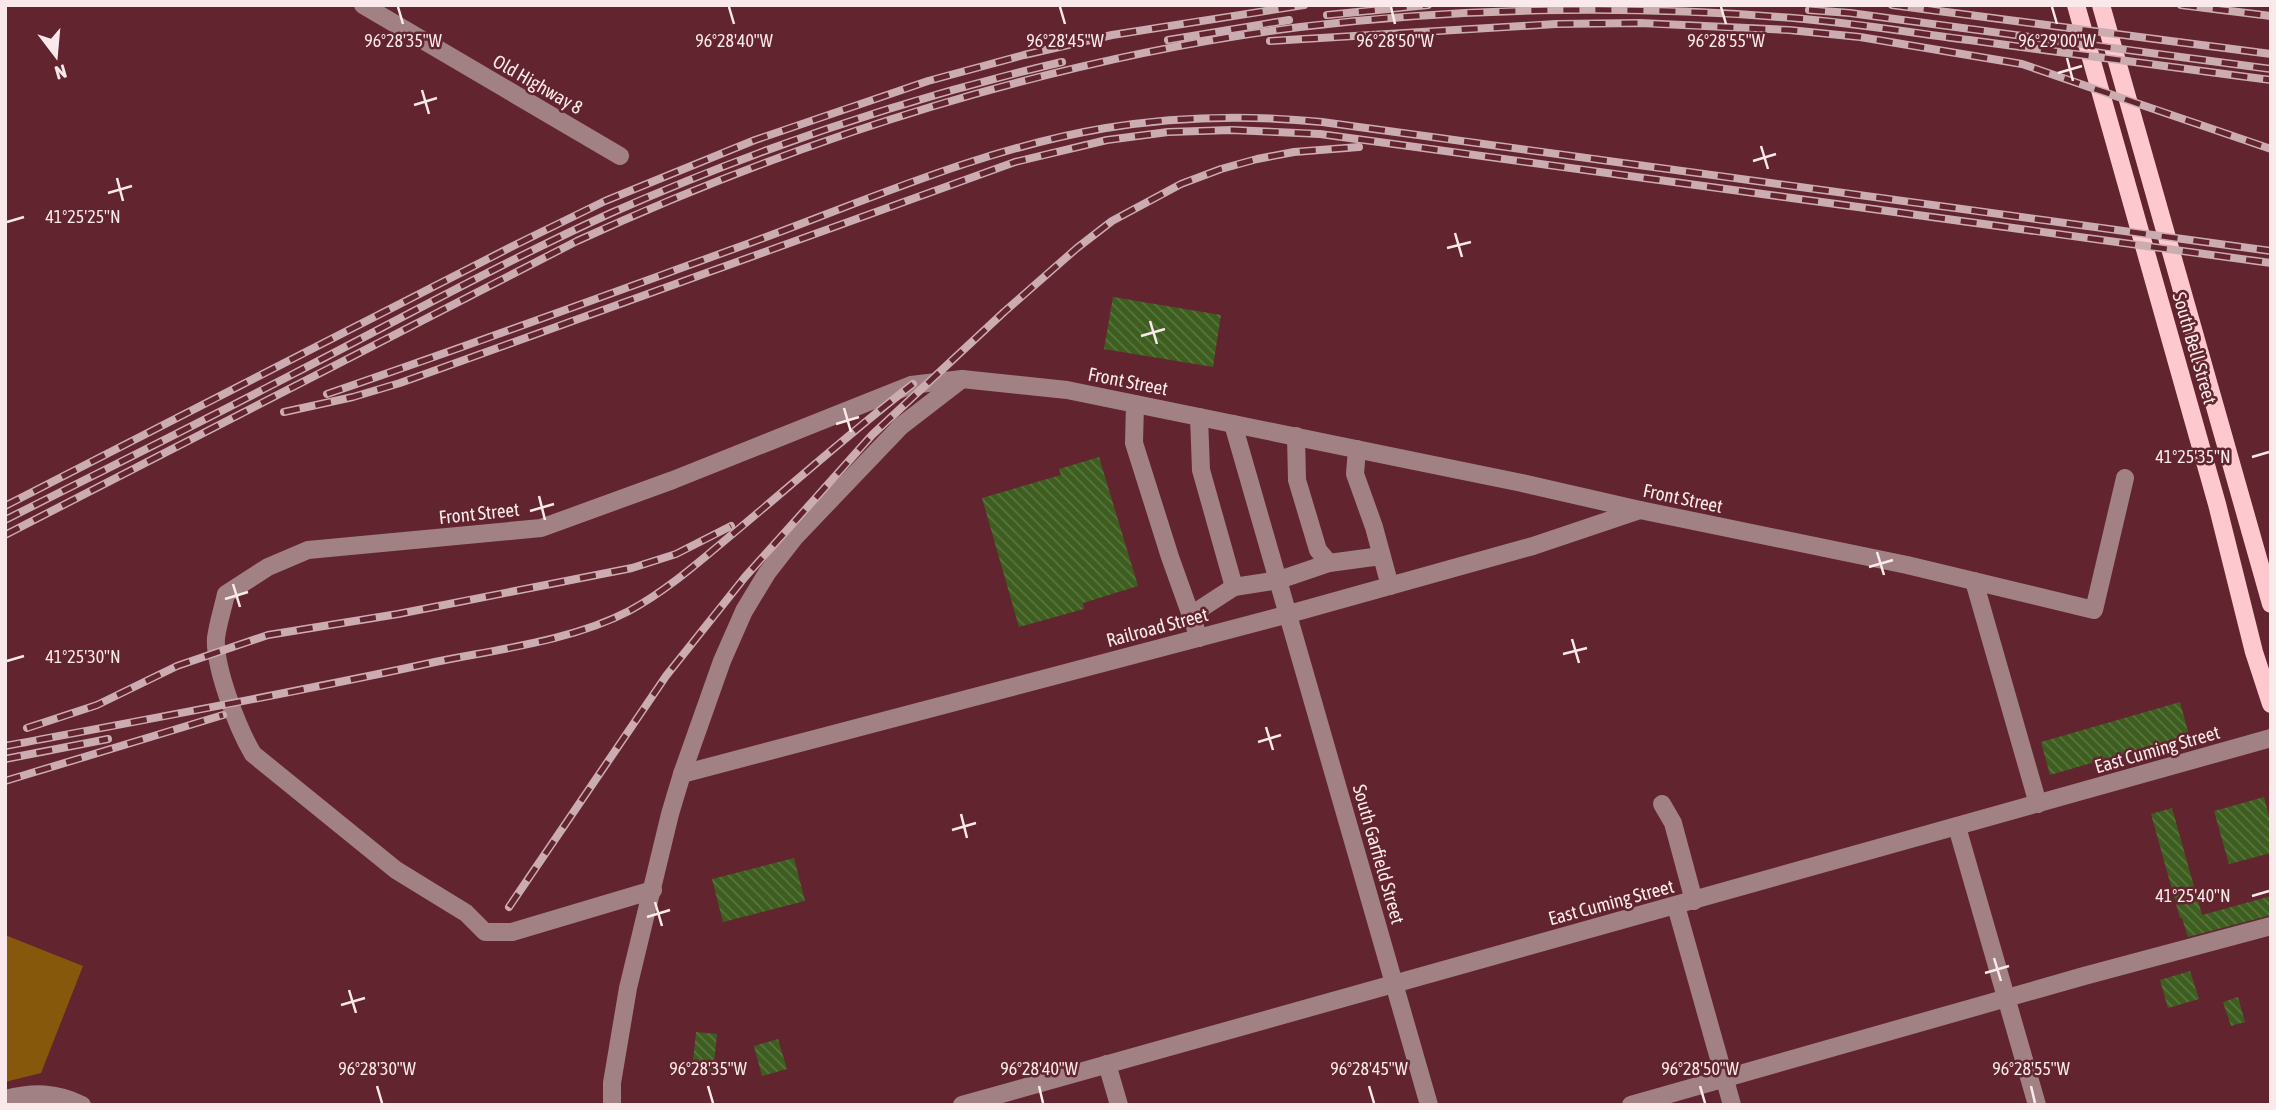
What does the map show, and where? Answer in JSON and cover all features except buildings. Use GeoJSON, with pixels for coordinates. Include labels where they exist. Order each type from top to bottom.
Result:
{"type":"FeatureCollection","features":[{"type":"Feature","properties":{"kind":"main road","name":"South Bell Street"},"geometry":{"type":"LineString","coordinates":[[2076,5],[2271,704]]}},
{"type":"Feature","properties":{"kind":"main road","name":"South Bell Street"},"geometry":{"type":"LineString","coordinates":[[2101,5],[2271,604]]}},
{"type":"Feature","properties":{"kind":"street","name":"Old Highway 8"},"geometry":{"type":"LineString","coordinates":[[363,5],[620,156]]}},
{"type":"Feature","properties":{"kind":"street","name":"Front Street"},"geometry":{"type":"LineString","coordinates":[[653,890],[512,932],[485,932],[466,913],[396,870],[253,754],[237,722],[218,658],[216,639],[226,594],[268,567],[308,550],[541,528],[673,480],[911,385],[962,379],[1029,384],[1296,436],[1974,581],[2094,610],[2125,478]]}},
{"type":"Feature","properties":{"kind":"street"},"geometry":{"type":"LineString","coordinates":[[612,1105],[612,1083],[628,988],[681,774],[722,661],[744,611],[767,573],[795,537],[901,426],[962,379]]}},
{"type":"Feature","properties":{"kind":"street"},"geometry":{"type":"LineString","coordinates":[[1135,404],[1134,443],[1199,638]]}},
{"type":"Feature","properties":{"kind":"street"},"geometry":{"type":"LineString","coordinates":[[1199,417],[1201,470],[1234,587]]}},
{"type":"Feature","properties":{"kind":"street","name":"South Garfield Street"},"geometry":{"type":"LineString","coordinates":[[1233,424],[1429,1105]]}},
{"type":"Feature","properties":{"kind":"street"},"geometry":{"type":"LineString","coordinates":[[1296,436],[1297,480],[1318,550],[1329,563]]}},
{"type":"Feature","properties":{"kind":"street"},"geometry":{"type":"LineString","coordinates":[[1357,449],[1355,474],[1390,586]]}},
{"type":"Feature","properties":{"kind":"street","name":"Railroad Street"},"geometry":{"type":"LineString","coordinates":[[681,774],[1289,614],[1533,546],[1640,510]]}},
{"type":"Feature","properties":{"kind":"street"},"geometry":{"type":"LineString","coordinates":[[1191,615],[1234,587],[1279,580],[1329,563],[1381,556]]}},
{"type":"Feature","properties":{"kind":"street"},"geometry":{"type":"LineString","coordinates":[[1974,581],[2038,804]]}},
{"type":"Feature","properties":{"kind":"street","name":"East Cuming Street"},"geometry":{"type":"LineString","coordinates":[[962,1105],[2271,738]]}},
{"type":"Feature","properties":{"kind":"street"},"geometry":{"type":"LineString","coordinates":[[1662,804],[1673,823],[1695,901]]}},
{"type":"Feature","properties":{"kind":"street"},"geometry":{"type":"LineString","coordinates":[[1957,827],[2037,1105]]}},
{"type":"Feature","properties":{"kind":"street"},"geometry":{"type":"LineString","coordinates":[[1676,906],[1732,1105]]}},
{"type":"Feature","properties":{"kind":"street"},"geometry":{"type":"LineString","coordinates":[[1631,1105],[2084,976],[2271,926]]}},
{"type":"Feature","properties":{"kind":"street"},"geometry":{"type":"LineString","coordinates":[[1108,1064],[1119,1105]]}},
{"type":"Feature","properties":{"kind":"street"},"geometry":{"type":"LineString","coordinates":[[5,1099],[46,1093],[82,1105]]}},
{"type":"Feature","properties":{"kind":"shaded area"},"geometry":{"type":"Polygon","coordinates":[[[5,935],[83,966],[41,1073],[5,1082],[5,935]]]}},
{"type":"Feature","properties":{"kind":"railway"},"geometry":{"type":"LineString","coordinates":[[5,506],[605,201],[755,140],[928,81],[1024,55],[1112,35],[1304,5]]}},
{"type":"Feature","properties":{"kind":"railway"},"geometry":{"type":"LineString","coordinates":[[1327,15],[1428,5]]}},
{"type":"Feature","properties":{"kind":"railway"},"geometry":{"type":"LineString","coordinates":[[1892,5],[2271,54]]}},
{"type":"Feature","properties":{"kind":"railway"},"geometry":{"type":"LineString","coordinates":[[2181,5],[2271,16]]}},
{"type":"Feature","properties":{"kind":"railway"},"geometry":{"type":"LineString","coordinates":[[1809,10],[1850,13],[2271,69]]}},
{"type":"Feature","properties":{"kind":"railway"},"geometry":{"type":"LineString","coordinates":[[5,535],[577,241],[662,204],[750,168],[840,136],[1023,81],[1115,59],[1208,41],[1359,21],[1479,12],[1660,11],[1826,21],[2271,80]]}},
{"type":"Feature","properties":{"kind":"railway"},"geometry":{"type":"LineString","coordinates":[[1168,40],[1289,20]]}},
{"type":"Feature","properties":{"kind":"railway"},"geometry":{"type":"LineString","coordinates":[[1270,41],[1556,24],[1640,23],[1789,30],[1860,37],[2022,64],[2271,149]]}},
{"type":"Feature","properties":{"kind":"railway"},"geometry":{"type":"LineString","coordinates":[[5,520],[491,271],[611,213],[721,167],[833,127],[947,92],[1062,62]]}},
{"type":"Feature","properties":{"kind":"railway"},"geometry":{"type":"LineString","coordinates":[[327,394],[970,162],[1060,137],[1133,124],[1187,119],[1268,118],[1322,122],[2271,251]]}},
{"type":"Feature","properties":{"kind":"railway"},"geometry":{"type":"LineString","coordinates":[[284,412],[353,397],[400,383],[1015,162],[1107,140],[1168,132],[1232,130],[1320,134],[2271,263]]}},
{"type":"Feature","properties":{"kind":"railway"},"geometry":{"type":"LineString","coordinates":[[509,907],[666,676],[745,577],[872,435],[1004,312],[1112,221],[1181,184],[1257,159],[1294,152],[1359,147]]}},
{"type":"Feature","properties":{"kind":"railway"},"geometry":{"type":"LineString","coordinates":[[5,746],[534,643],[607,621],[643,603],[684,574],[913,384]]}},
{"type":"Feature","properties":{"kind":"railway"},"geometry":{"type":"LineString","coordinates":[[27,728],[97,705],[177,666],[268,635],[398,614],[632,568],[676,554],[731,526]]}},
{"type":"Feature","properties":{"kind":"railway"},"geometry":{"type":"LineString","coordinates":[[5,781],[223,715]]}},
{"type":"Feature","properties":{"kind":"railway"},"geometry":{"type":"LineString","coordinates":[[5,759],[108,739]]}}]}
